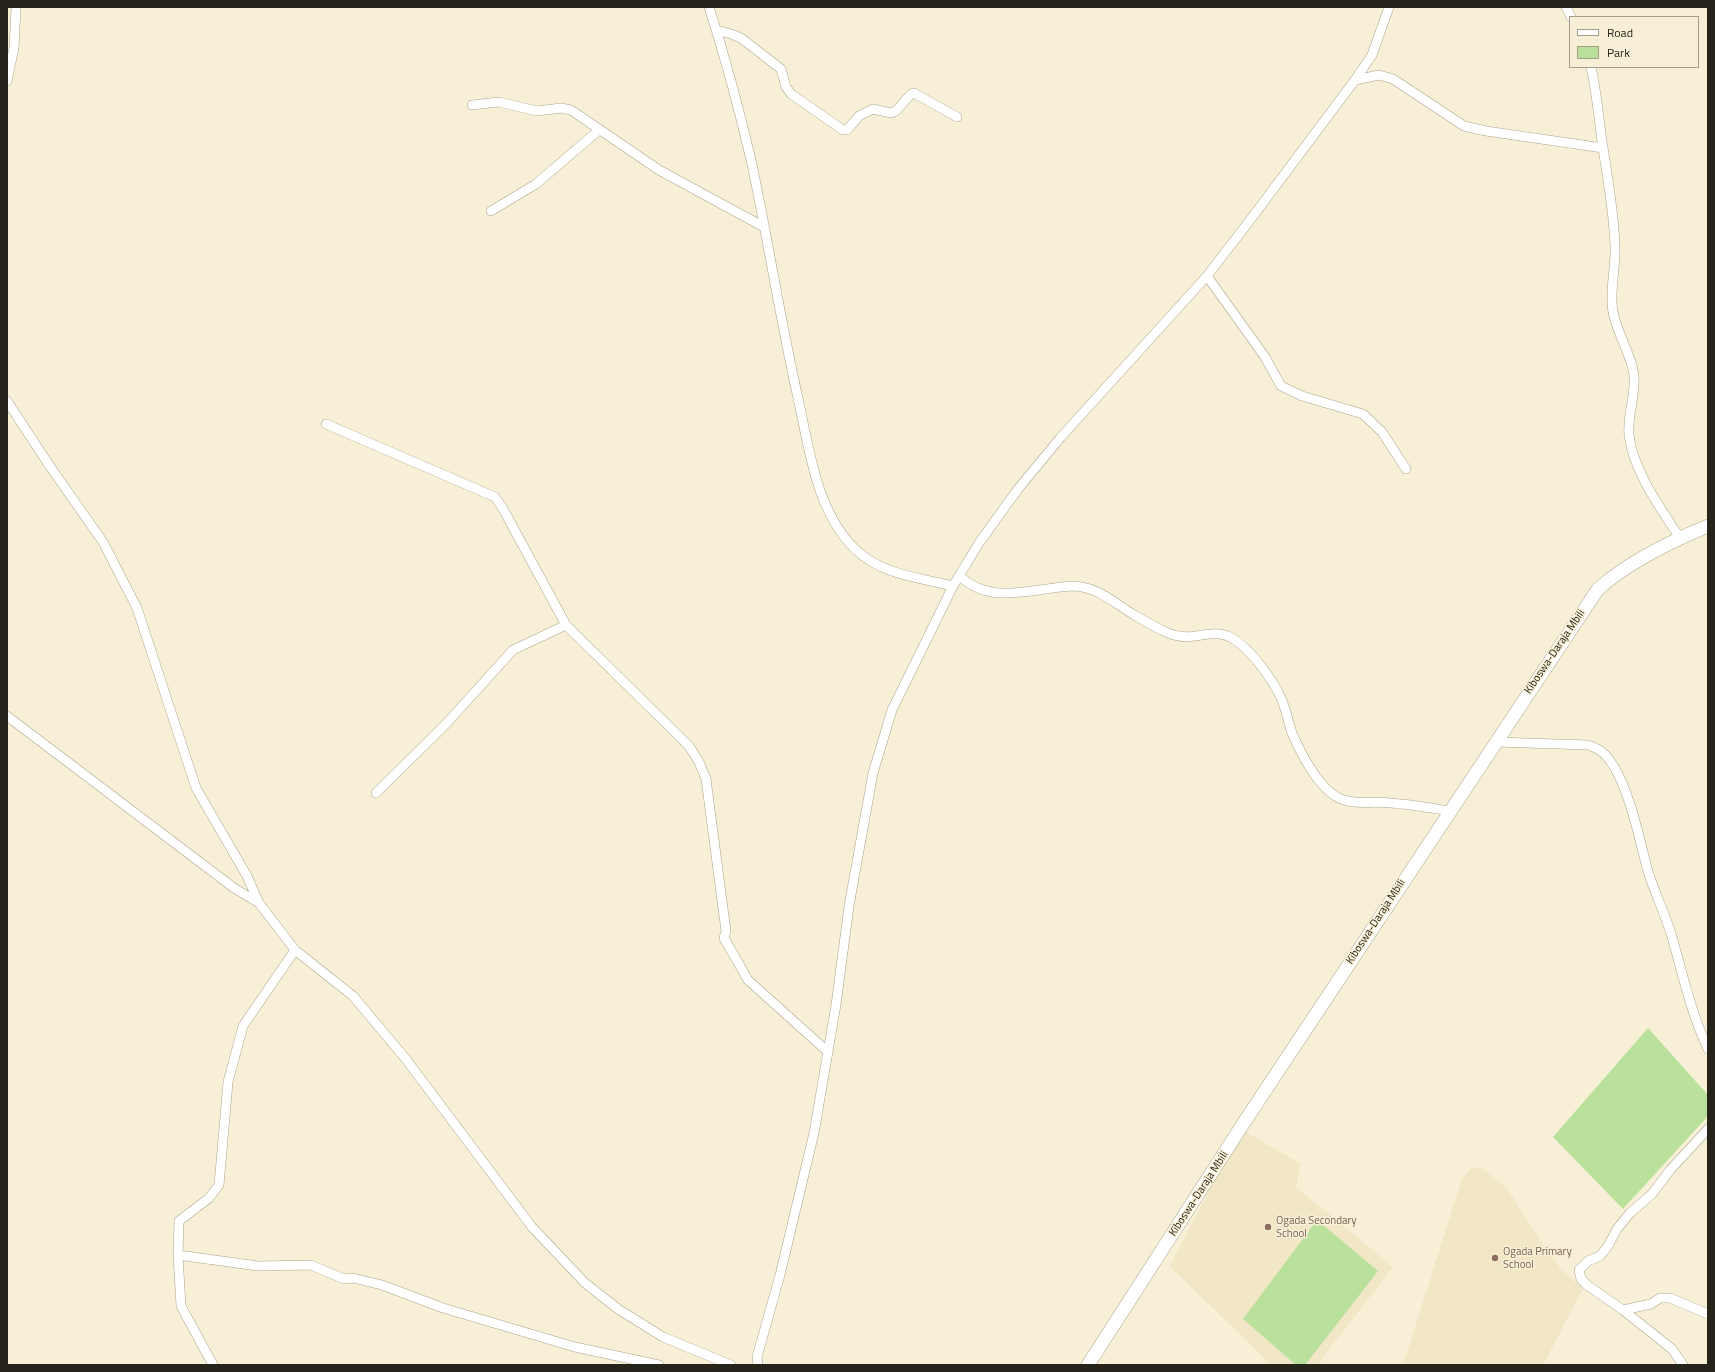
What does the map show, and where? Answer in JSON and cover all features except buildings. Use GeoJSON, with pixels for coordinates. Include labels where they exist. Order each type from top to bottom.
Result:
{"type":"FeatureCollection","features":[{"type":"Feature","properties":{"kind":"main road","name":"Kiboswa-Daraja Mbili"},"geometry":{"type":"LineString","coordinates":[[1088,1365],[1244,1124],[1598,589],[1618,572],[1680,538],[1708,526]]}},
{"type":"Feature","properties":{"kind":"street"},"geometry":{"type":"LineString","coordinates":[[7,82],[14,48],[16,7]]}},
{"type":"Feature","properties":{"kind":"street"},"geometry":{"type":"LineString","coordinates":[[709,7],[750,159],[786,342],[818,482],[832,517],[840,532],[854,548],[876,565],[906,577],[953,586]]}},
{"type":"Feature","properties":{"kind":"street"},"geometry":{"type":"LineString","coordinates":[[758,1365],[757,1357],[780,1275],[814,1133],[836,1005],[849,906],[873,773],[892,710],[953,586],[979,543],[1033,471],[1207,276],[1355,80],[1372,54],[1389,7]]}},
{"type":"Feature","properties":{"kind":"street"},"geometry":{"type":"LineString","coordinates":[[1566,7],[1570,16]]}},
{"type":"Feature","properties":{"kind":"street"},"geometry":{"type":"LineString","coordinates":[[716,30],[741,38],[781,69],[786,87],[791,94],[843,130],[847,130],[859,116],[873,109],[891,113],[896,111],[911,94],[914,93],[957,118]]}},
{"type":"Feature","properties":{"kind":"street"},"geometry":{"type":"LineString","coordinates":[[1591,68],[1596,91],[1614,217],[1616,253],[1612,292],[1613,313],[1634,375],[1629,436],[1634,455],[1650,490],[1680,538]]}},
{"type":"Feature","properties":{"kind":"street"},"geometry":{"type":"LineString","coordinates":[[1355,80],[1379,75],[1393,79],[1464,126],[1486,132],[1603,148]]}},
{"type":"Feature","properties":{"kind":"street"},"geometry":{"type":"LineString","coordinates":[[472,104],[498,102],[537,111],[566,108],[584,118],[599,130],[659,170],[764,227]]}},
{"type":"Feature","properties":{"kind":"street"},"geometry":{"type":"LineString","coordinates":[[491,212],[536,184],[599,130]]}},
{"type":"Feature","properties":{"kind":"street"},"geometry":{"type":"LineString","coordinates":[[1207,276],[1265,357],[1282,386],[1289,391],[1302,396],[1363,414],[1382,432],[1406,469]]}},
{"type":"Feature","properties":{"kind":"street"},"geometry":{"type":"LineString","coordinates":[[7,401],[49,465],[103,542],[134,601],[196,788],[247,876],[259,903],[295,950],[353,996],[405,1058],[532,1226],[585,1283],[618,1309],[663,1337],[731,1365]]}},
{"type":"Feature","properties":{"kind":"street"},"geometry":{"type":"LineString","coordinates":[[326,424],[495,497],[502,507],[566,625],[689,746],[699,762],[706,779],[726,931],[724,938],[748,980],[828,1052]]}},
{"type":"Feature","properties":{"kind":"street"},"geometry":{"type":"LineString","coordinates":[[960,576],[968,584],[978,589],[1014,594],[1086,586],[1099,592],[1136,617],[1180,637],[1192,638],[1220,633],[1232,638],[1245,648],[1270,679],[1281,698],[1293,734],[1321,783],[1331,793],[1348,801],[1390,803],[1450,811]]}},
{"type":"Feature","properties":{"kind":"street"},"geometry":{"type":"LineString","coordinates":[[376,792],[445,725],[513,650],[566,625]]}},
{"type":"Feature","properties":{"kind":"street"},"geometry":{"type":"LineString","coordinates":[[7,716],[234,888],[259,903]]}},
{"type":"Feature","properties":{"kind":"street"},"geometry":{"type":"LineString","coordinates":[[1496,742],[1588,745],[1599,749],[1608,758],[1618,775],[1629,803],[1650,880],[1672,937],[1700,1034],[1708,1049]]}},
{"type":"Feature","properties":{"kind":"street"},"geometry":{"type":"LineString","coordinates":[[213,1365],[181,1306],[178,1255],[179,1221],[209,1198],[219,1185],[228,1082],[243,1026],[295,950]]}},
{"type":"Feature","properties":{"kind":"street"},"geometry":{"type":"LineString","coordinates":[[1683,1365],[1672,1349],[1623,1310],[1587,1285],[1581,1279],[1579,1270],[1588,1261],[1600,1256],[1608,1246],[1621,1224],[1652,1194],[1670,1170],[1708,1129]]}},
{"type":"Feature","properties":{"kind":"street"},"geometry":{"type":"LineString","coordinates":[[178,1255],[258,1266],[311,1265],[344,1279],[353,1278],[382,1286],[443,1308],[575,1347],[659,1365]]}},
{"type":"Feature","properties":{"kind":"street"},"geometry":{"type":"LineString","coordinates":[[1623,1310],[1651,1304],[1660,1298],[1670,1298],[1708,1314]]}},
{"type":"Feature","properties":{"kind":"shaded area","name":"Ogada Secondary School"},"geometry":{"type":"Polygon","coordinates":[[[1241,1129],[1301,1164],[1296,1187],[1393,1267],[1317,1365],[1271,1365],[1170,1266],[1241,1129]]]}},
{"type":"Feature","properties":{"kind":"shaded area","name":"Ogada Primary School"},"geometry":{"type":"Polygon","coordinates":[[[1472,1168],[1481,1168],[1507,1188],[1530,1225],[1561,1269],[1583,1289],[1543,1365],[1403,1365],[1462,1179],[1472,1168]]]}},
{"type":"Feature","properties":{"kind":"green space"},"geometry":{"type":"Polygon","coordinates":[[[1648,1028],[1708,1095],[1708,1116],[1623,1209],[1553,1137],[1648,1028]]]}},
{"type":"Feature","properties":{"kind":"green space"},"geometry":{"type":"Polygon","coordinates":[[[1317,1220],[1378,1271],[1305,1365],[1296,1365],[1243,1319],[1317,1220]]]}},
{"type":"Feature","properties":{"kind":"place","name":"Ogada Secondary School"},"geometry":{"type":"Point","coordinates":[1268,1227]}},
{"type":"Feature","properties":{"kind":"place","name":"Ogada Primary School"},"geometry":{"type":"Point","coordinates":[1495,1258]}}]}
